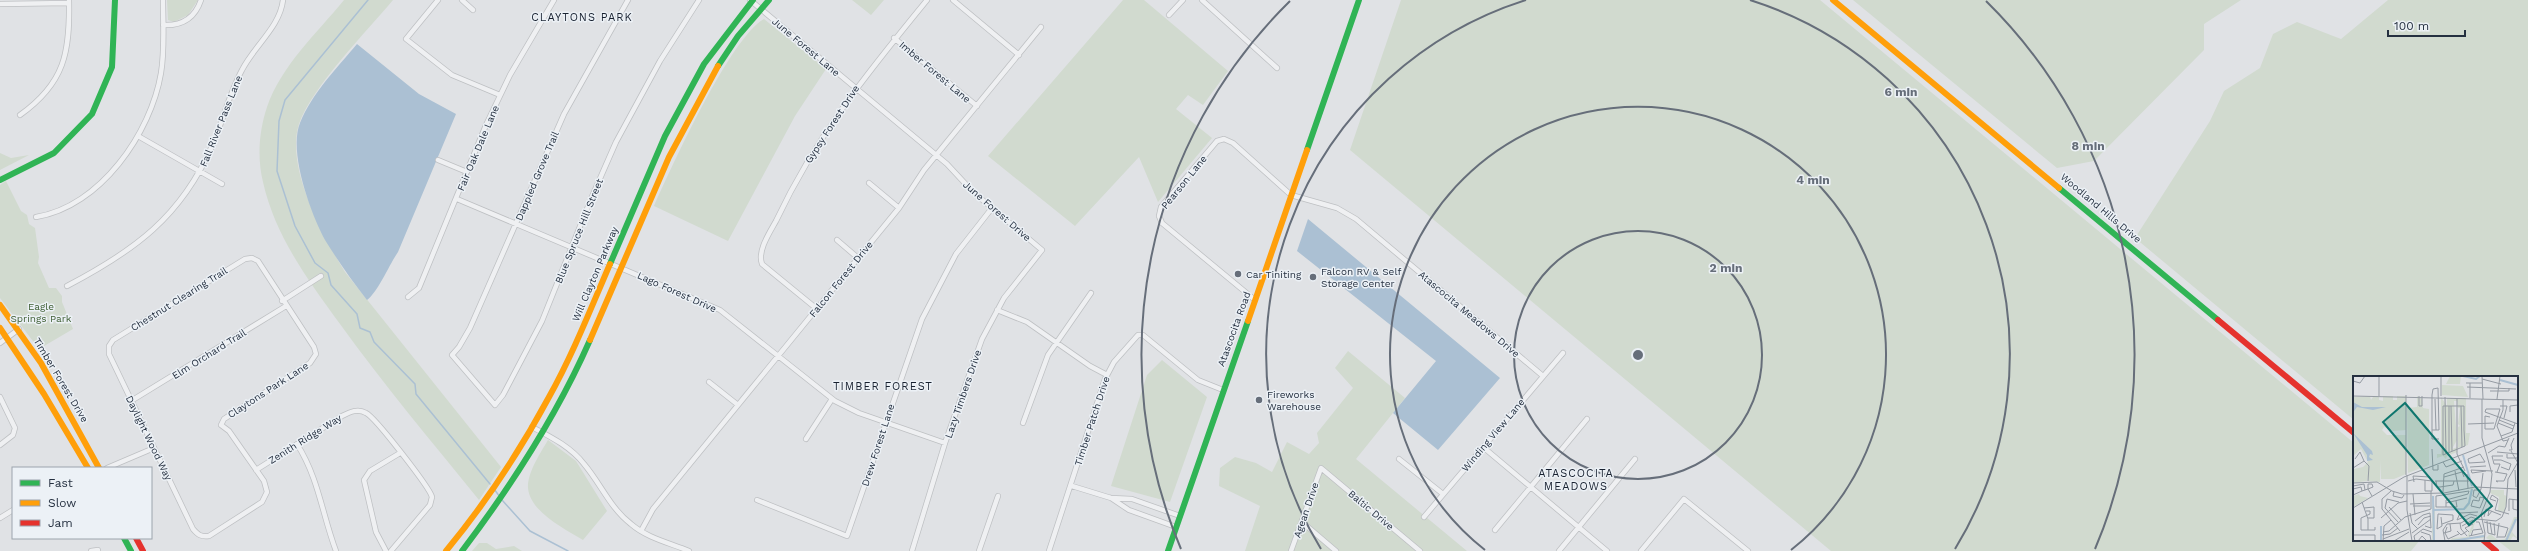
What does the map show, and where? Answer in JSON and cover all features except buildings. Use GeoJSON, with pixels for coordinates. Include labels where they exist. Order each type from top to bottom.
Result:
{"type":"FeatureCollection","features":[{"type":"Feature","properties":{"kind":"main road"},"geometry":{"type":"LineString","coordinates":[[0,180],[54,153],[74,135],[92,114],[112,67],[115,0]]}},
{"type":"Feature","properties":{"kind":"main road","name":"Will Clayton Parkway"},"geometry":{"type":"LineString","coordinates":[[446,551],[459,536],[532,427],[576,341],[665,136],[695,80],[733,24],[752,0]]}},
{"type":"Feature","properties":{"kind":"main road","name":"Will Clayton Parkway"},"geometry":{"type":"LineString","coordinates":[[462,551],[506,491],[543,432],[587,345],[657,180],[707,85],[748,24],[769,0]]}},
{"type":"Feature","properties":{"kind":"main road","name":"Atascocita Road"},"geometry":{"type":"LineString","coordinates":[[1168,551],[1359,0]]}},
{"type":"Feature","properties":{"kind":"main road","name":"Woodland Hills Drive"},"geometry":{"type":"LineString","coordinates":[[1833,0],[2353,432]]}},
{"type":"Feature","properties":{"kind":"main road"},"geometry":{"type":"LineString","coordinates":[[695,80],[707,85]]}},
{"type":"Feature","properties":{"kind":"main road"},"geometry":{"type":"LineString","coordinates":[[647,177],[657,180]]}},
{"type":"Feature","properties":{"kind":"main road","name":"Timber Forest Drive"},"geometry":{"type":"LineString","coordinates":[[0,305],[19,329],[73,418],[98,467]]}},
{"type":"Feature","properties":{"kind":"main road"},"geometry":{"type":"LineString","coordinates":[[0,328],[44,394],[87,467]]}},
{"type":"Feature","properties":{"kind":"main road"},"geometry":{"type":"LineString","coordinates":[[576,341],[587,345]]}},
{"type":"Feature","properties":{"kind":"main road"},"geometry":{"type":"LineString","coordinates":[[459,536],[468,543]]}},
{"type":"Feature","properties":{"kind":"main road"},"geometry":{"type":"LineString","coordinates":[[124,539],[130,551]]}},
{"type":"Feature","properties":{"kind":"main road"},"geometry":{"type":"LineString","coordinates":[[137,539],[143,551]]}},
{"type":"Feature","properties":{"kind":"main road"},"geometry":{"type":"LineString","coordinates":[[2484,541],[2496,551]]}},
{"type":"Feature","properties":{"kind":"street"},"geometry":{"type":"LineString","coordinates":[[36,217],[59,211],[97,186],[121,161],[138,136],[156,97],[160,79],[164,44],[163,0]]}},
{"type":"Feature","properties":{"kind":"street"},"geometry":{"type":"LineString","coordinates":[[163,25],[174,26],[190,18],[201,0]]}},
{"type":"Feature","properties":{"kind":"street","name":"Fall River Pass Lane"},"geometry":{"type":"LineString","coordinates":[[67,286],[114,261],[148,235],[180,201],[200,171],[217,134],[239,76],[248,58],[276,21],[283,0]]}},
{"type":"Feature","properties":{"kind":"street"},"geometry":{"type":"LineString","coordinates":[[438,0],[406,39],[452,75],[500,95]]}},
{"type":"Feature","properties":{"kind":"street"},"geometry":{"type":"LineString","coordinates":[[462,0],[473,10]]}},
{"type":"Feature","properties":{"kind":"street","name":"Fair Oak Dale Lane"},"geometry":{"type":"LineString","coordinates":[[408,297],[419,288],[500,95],[554,0]]}},
{"type":"Feature","properties":{"kind":"street","name":"Dappled Grove Trail"},"geometry":{"type":"LineString","coordinates":[[452,355],[459,347],[470,328],[573,96],[628,0]]}},
{"type":"Feature","properties":{"kind":"street","name":"Blue Spruce Hill Street"},"geometry":{"type":"LineString","coordinates":[[452,355],[495,405],[503,395],[542,321],[590,199],[616,142],[667,49],[699,0]]}},
{"type":"Feature","properties":{"kind":"street","name":"June Forest Lane"},"geometry":{"type":"LineString","coordinates":[[752,0],[761,10],[936,155]]}},
{"type":"Feature","properties":{"kind":"street","name":"Gypsy Forest Drive"},"geometry":{"type":"LineString","coordinates":[[817,309],[762,263],[763,247],[795,182],[830,124],[855,88],[894,38],[927,0]]}},
{"type":"Feature","properties":{"kind":"street"},"geometry":{"type":"LineString","coordinates":[[953,0],[1019,55]]}},
{"type":"Feature","properties":{"kind":"street"},"geometry":{"type":"LineString","coordinates":[[1169,15],[1183,0]]}},
{"type":"Feature","properties":{"kind":"street"},"geometry":{"type":"LineString","coordinates":[[1202,0],[1277,68]]}},
{"type":"Feature","properties":{"kind":"street"},"geometry":{"type":"LineString","coordinates":[[0,4],[69,2],[69,39],[62,66],[47,92],[20,115]]}},
{"type":"Feature","properties":{"kind":"street","name":"Falcon Forest Drive"},"geometry":{"type":"LineString","coordinates":[[640,531],[653,509],[899,208],[936,155],[1041,28]]}},
{"type":"Feature","properties":{"kind":"street","name":"Imber Forest Lane"},"geometry":{"type":"LineString","coordinates":[[894,38],[977,106]]}},
{"type":"Feature","properties":{"kind":"street"},"geometry":{"type":"LineString","coordinates":[[138,136],[222,184]]}},
{"type":"Feature","properties":{"kind":"street","name":"Pearson Lane"},"geometry":{"type":"LineString","coordinates":[[1255,300],[1162,223],[1159,216],[1161,207],[1217,141],[1224,139],[1233,143],[1292,195]]}},
{"type":"Feature","properties":{"kind":"street","name":"June Forest Drive"},"geometry":{"type":"LineString","coordinates":[[936,155],[992,208],[1042,250]]}},
{"type":"Feature","properties":{"kind":"street"},"geometry":{"type":"LineString","coordinates":[[438,160],[467,172]]}},
{"type":"Feature","properties":{"kind":"street"},"geometry":{"type":"LineString","coordinates":[[869,183],[899,208]]}},
{"type":"Feature","properties":{"kind":"street","name":"Atascocita Meadows Drive"},"geometry":{"type":"LineString","coordinates":[[1292,195],[1337,208],[1356,220],[1543,376]]}},
{"type":"Feature","properties":{"kind":"street","name":"Lago Forest Drive"},"geometry":{"type":"LineString","coordinates":[[457,199],[720,310],[832,399],[859,413],[945,443]]}},
{"type":"Feature","properties":{"kind":"street","name":"Drew Forest Lane"},"geometry":{"type":"LineString","coordinates":[[757,500],[847,536],[912,344],[934,293],[956,254],[992,208]]}},
{"type":"Feature","properties":{"kind":"street"},"geometry":{"type":"LineString","coordinates":[[837,240],[858,258]]}},
{"type":"Feature","properties":{"kind":"street","name":"Lazy Timbers Drive"},"geometry":{"type":"LineString","coordinates":[[912,551],[945,443],[982,339],[997,310],[1016,281],[1042,250]]}},
{"type":"Feature","properties":{"kind":"street","name":"Chestnut Clearing Trail"},"geometry":{"type":"LineString","coordinates":[[113,340],[245,259],[252,258],[258,261],[282,300]]}},
{"type":"Feature","properties":{"kind":"street"},"geometry":{"type":"LineString","coordinates":[[286,306],[282,300],[322,276]]}},
{"type":"Feature","properties":{"kind":"street"},"geometry":{"type":"LineString","coordinates":[[1023,423],[1040,373],[1057,342],[1091,292]]}},
{"type":"Feature","properties":{"kind":"street","name":"Claytons Park Lane"},"geometry":{"type":"LineString","coordinates":[[256,470],[229,431],[221,425],[231,414],[310,363],[315,357],[315,349],[286,306]]}},
{"type":"Feature","properties":{"kind":"street","name":"Elm Orchard Trail"},"geometry":{"type":"LineString","coordinates":[[131,402],[286,306]]}},
{"type":"Feature","properties":{"kind":"street"},"geometry":{"type":"LineString","coordinates":[[997,310],[1028,322],[1090,366],[1107,375]]}},
{"type":"Feature","properties":{"kind":"street"},"geometry":{"type":"LineString","coordinates":[[0,343],[19,329]]}},
{"type":"Feature","properties":{"kind":"street","name":"Timber Patch Drive"},"geometry":{"type":"LineString","coordinates":[[1049,551],[1072,486],[1107,375],[1114,362],[1138,335],[1143,335],[1198,380],[1223,390]]}},
{"type":"Feature","properties":{"kind":"street","name":"Daylight Wood Way"},"geometry":{"type":"LineString","coordinates":[[113,340],[109,346],[109,354],[192,529],[198,535],[209,536],[262,502],[266,496],[267,488],[256,470]]}},
{"type":"Feature","properties":{"kind":"street","name":"Winding View Lane"},"geometry":{"type":"LineString","coordinates":[[1424,517],[1563,353]]}},
{"type":"Feature","properties":{"kind":"street"},"geometry":{"type":"LineString","coordinates":[[709,382],[738,405]]}},
{"type":"Feature","properties":{"kind":"street"},"geometry":{"type":"LineString","coordinates":[[0,397],[14,424],[14,431],[10,438],[0,445]]}},
{"type":"Feature","properties":{"kind":"street"},"geometry":{"type":"LineString","coordinates":[[806,440],[832,399]]}},
{"type":"Feature","properties":{"kind":"street","name":"Zenith Ridge Way"},"geometry":{"type":"LineString","coordinates":[[256,470],[342,416],[360,411],[374,420],[432,497],[430,505],[391,551]]}},
{"type":"Feature","properties":{"kind":"street"},"geometry":{"type":"LineString","coordinates":[[1495,530],[1587,419]]}},
{"type":"Feature","properties":{"kind":"street"},"geometry":{"type":"LineString","coordinates":[[532,427],[543,432],[578,456],[612,506],[640,531],[690,551]]}},
{"type":"Feature","properties":{"kind":"street"},"geometry":{"type":"LineString","coordinates":[[297,444],[308,463],[319,491],[336,551]]}},
{"type":"Feature","properties":{"kind":"street"},"geometry":{"type":"LineString","coordinates":[[1483,447],[1607,551]]}},
{"type":"Feature","properties":{"kind":"street"},"geometry":{"type":"LineString","coordinates":[[109,467],[154,448]]}},
{"type":"Feature","properties":{"kind":"street"},"geometry":{"type":"LineString","coordinates":[[386,551],[379,541],[372,522],[364,483],[365,476],[370,471],[400,453]]}},
{"type":"Feature","properties":{"kind":"street"},"geometry":{"type":"LineString","coordinates":[[1399,459],[1443,494]]}},
{"type":"Feature","properties":{"kind":"street"},"geometry":{"type":"LineString","coordinates":[[1559,551],[1635,459]]}},
{"type":"Feature","properties":{"kind":"street","name":"Agean Drive"},"geometry":{"type":"LineString","coordinates":[[1291,551],[1321,468]]}},
{"type":"Feature","properties":{"kind":"street","name":"Baltic Drive"},"geometry":{"type":"LineString","coordinates":[[1321,468],[1420,551]]}},
{"type":"Feature","properties":{"kind":"street"},"geometry":{"type":"LineString","coordinates":[[1072,486],[1111,498],[1132,499],[1180,516]]}},
{"type":"Feature","properties":{"kind":"street"},"geometry":{"type":"LineString","coordinates":[[979,551],[998,496]]}},
{"type":"Feature","properties":{"kind":"street"},"geometry":{"type":"LineString","coordinates":[[1111,498],[1128,510],[1176,527]]}},
{"type":"Feature","properties":{"kind":"street"},"geometry":{"type":"LineString","coordinates":[[1641,551],[1684,499],[1748,551]]}},
{"type":"Feature","properties":{"kind":"street"},"geometry":{"type":"LineString","coordinates":[[0,518],[12,511]]}},
{"type":"Feature","properties":{"kind":"street"},"geometry":{"type":"LineString","coordinates":[[1302,522],[1336,551]]}},
{"type":"Feature","properties":{"kind":"street"},"geometry":{"type":"LineString","coordinates":[[91,551],[98,550]]}},
{"type":"Feature","properties":{"kind":"green space"},"geometry":{"type":"Polygon","coordinates":[[[167,0],[198,0],[188,15],[174,22],[168,20],[167,0]]]}},
{"type":"Feature","properties":{"kind":"green space"},"geometry":{"type":"Polygon","coordinates":[[[344,0],[393,0],[327,77],[305,110],[299,124],[296,141],[297,160],[302,180],[308,201],[317,221],[345,272],[501,467],[479,500],[408,413],[316,291],[284,239],[268,202],[260,164],[262,125],[267,107],[273,92],[290,64],[344,0]]]}},
{"type":"Feature","properties":{"kind":"green space"},"geometry":{"type":"Polygon","coordinates":[[[852,0],[884,0],[871,15],[852,0]]]}},
{"type":"Feature","properties":{"kind":"green space"},"geometry":{"type":"Polygon","coordinates":[[[1123,0],[1144,0],[1228,71],[1203,105],[1188,95],[1176,109],[1212,138],[1158,202],[1139,157],[1075,226],[988,156],[1123,0]]]}},
{"type":"Feature","properties":{"kind":"green space"},"geometry":{"type":"Polygon","coordinates":[[[1401,0],[1820,0],[2353,442],[2353,541],[2419,541],[2411,551],[1831,551],[1350,150],[1401,0]]]}},
{"type":"Feature","properties":{"kind":"green space"},"geometry":{"type":"Polygon","coordinates":[[[1853,0],[2241,0],[2204,24],[2204,50],[2094,161],[2057,168],[1853,0]]]}},
{"type":"Feature","properties":{"kind":"green space"},"geometry":{"type":"Polygon","coordinates":[[[2388,0],[2528,0],[2528,551],[2511,551],[2498,541],[2518,541],[2518,376],[2353,376],[2353,419],[2135,238],[2210,121],[2224,91],[2260,68],[2273,34],[2297,22],[2341,39],[2388,0]]]}},
{"type":"Feature","properties":{"kind":"green space"},"geometry":{"type":"Polygon","coordinates":[[[764,19],[826,69],[795,116],[728,241],[654,206],[688,134],[719,76],[750,31],[764,19]]]}},
{"type":"Feature","properties":{"kind":"green space"},"geometry":{"type":"Polygon","coordinates":[[[0,153],[11,158],[29,155],[0,170],[0,153]]]}},
{"type":"Feature","properties":{"kind":"green space","name":"Eagle Springs Park"},"geometry":{"type":"Polygon","coordinates":[[[6,181],[21,211],[27,215],[29,224],[35,228],[39,257],[38,263],[49,288],[56,288],[62,296],[62,302],[73,329],[39,349],[0,298],[0,185],[6,181]]]}},
{"type":"Feature","properties":{"kind":"green space"},"geometry":{"type":"Polygon","coordinates":[[[1348,351],[1405,398],[1356,459],[1467,551],[1245,551],[1260,506],[1219,486],[1220,468],[1235,457],[1256,463],[1272,472],[1287,442],[1309,454],[1319,443],[1317,433],[1353,388],[1335,368],[1348,351]]]}},
{"type":"Feature","properties":{"kind":"green space"},"geometry":{"type":"Polygon","coordinates":[[[1162,360],[1207,397],[1170,502],[1111,486],[1147,375],[1162,360]]]}},
{"type":"Feature","properties":{"kind":"green space"},"geometry":{"type":"Polygon","coordinates":[[[548,440],[576,461],[607,511],[583,540],[550,519],[535,505],[530,497],[528,482],[535,463],[548,440]]]}},
{"type":"Feature","properties":{"kind":"green space"},"geometry":{"type":"Polygon","coordinates":[[[479,543],[487,543],[496,549],[514,546],[522,551],[472,551],[479,543]]]}},
{"type":"Feature","properties":{"kind":"water"},"geometry":{"type":"Polygon","coordinates":[[[357,44],[419,94],[456,114],[398,252],[379,285],[367,300],[335,256],[319,229],[303,183],[297,150],[297,135],[300,123],[311,101],[357,44]]]}},
{"type":"Feature","properties":{"kind":"water"},"geometry":{"type":"Polygon","coordinates":[[[1308,219],[1500,378],[1438,450],[1393,413],[1436,361],[1297,251],[1308,219]]]}},
{"type":"Feature","properties":{"kind":"waterway"},"geometry":{"type":"LineString","coordinates":[[368,0],[285,100],[279,121],[277,171],[295,226],[315,263],[328,273],[331,285],[357,314],[360,328],[370,332],[374,342],[415,384],[416,394],[490,484]]}},
{"type":"Feature","properties":{"kind":"waterway"},"geometry":{"type":"LineString","coordinates":[[494,489],[500,497]]}},
{"type":"Feature","properties":{"kind":"waterway"},"geometry":{"type":"LineString","coordinates":[[502,500],[530,531],[568,551]]}},
{"type":"Feature","properties":{"kind":"traffic: fast"},"geometry":{"type":"LineString","coordinates":[[0,180],[54,153],[92,114],[112,67],[115,0]]}},
{"type":"Feature","properties":{"kind":"traffic: fast"},"geometry":{"type":"LineString","coordinates":[[610,264],[665,136],[704,64],[753,0]]}},
{"type":"Feature","properties":{"kind":"traffic: fast"},"geometry":{"type":"LineString","coordinates":[[718,66],[738,36],[769,0]]}},
{"type":"Feature","properties":{"kind":"traffic: fast"},"geometry":{"type":"LineString","coordinates":[[1307,150],[1359,0]]}},
{"type":"Feature","properties":{"kind":"traffic: fast"},"geometry":{"type":"LineString","coordinates":[[2059,188],[2218,320]]}},
{"type":"Feature","properties":{"kind":"traffic: fast"},"geometry":{"type":"LineString","coordinates":[[1168,551],[1248,321]]}},
{"type":"Feature","properties":{"kind":"traffic: fast"},"geometry":{"type":"LineString","coordinates":[[462,551],[481,526],[532,449],[563,395],[590,340]]}},
{"type":"Feature","properties":{"kind":"traffic: fast"},"geometry":{"type":"LineString","coordinates":[[125,539],[131,551]]}},
{"type":"Feature","properties":{"kind":"traffic: slow"},"geometry":{"type":"LineString","coordinates":[[1833,0],[2059,188]]}},
{"type":"Feature","properties":{"kind":"traffic: slow"},"geometry":{"type":"LineString","coordinates":[[590,340],[669,157],[718,66]]}},
{"type":"Feature","properties":{"kind":"traffic: slow"},"geometry":{"type":"LineString","coordinates":[[1248,321],[1307,150]]}},
{"type":"Feature","properties":{"kind":"traffic: slow"},"geometry":{"type":"LineString","coordinates":[[446,551],[488,496],[538,417],[574,348],[610,264]]}},
{"type":"Feature","properties":{"kind":"traffic: slow"},"geometry":{"type":"LineString","coordinates":[[0,305],[41,363],[98,467]]}},
{"type":"Feature","properties":{"kind":"traffic: slow"},"geometry":{"type":"LineString","coordinates":[[0,328],[44,394],[87,467]]}},
{"type":"Feature","properties":{"kind":"traffic: jam"},"geometry":{"type":"LineString","coordinates":[[2218,320],[2353,432]]}},
{"type":"Feature","properties":{"kind":"traffic: jam"},"geometry":{"type":"LineString","coordinates":[[137,539],[143,551]]}},
{"type":"Feature","properties":{"kind":"traffic: jam"},"geometry":{"type":"LineString","coordinates":[[2484,541],[2496,551]]}},
{"type":"Feature","properties":{"kind":"place","name":"Car Tiniting"},"geometry":{"type":"Point","coordinates":[1238,274]}},
{"type":"Feature","properties":{"kind":"place","name":"Falcon RV & Self Storage Center"},"geometry":{"type":"Point","coordinates":[1313,277]}},
{"type":"Feature","properties":{"kind":"place","name":"Fireworks Warehouse"},"geometry":{"type":"Point","coordinates":[1259,400]}},
{"type":"Feature","properties":{"kind":"district","name":"CLAYTONS PARK"},"geometry":{"type":"Point","coordinates":[582,17]}},
{"type":"Feature","properties":{"kind":"district","name":"TIMBER FOREST"},"geometry":{"type":"Point","coordinates":[883,386]}},
{"type":"Feature","properties":{"kind":"district","name":"ATASCOCITA MEADOWS"},"geometry":{"type":"Point","coordinates":[1576,479]}}]}
